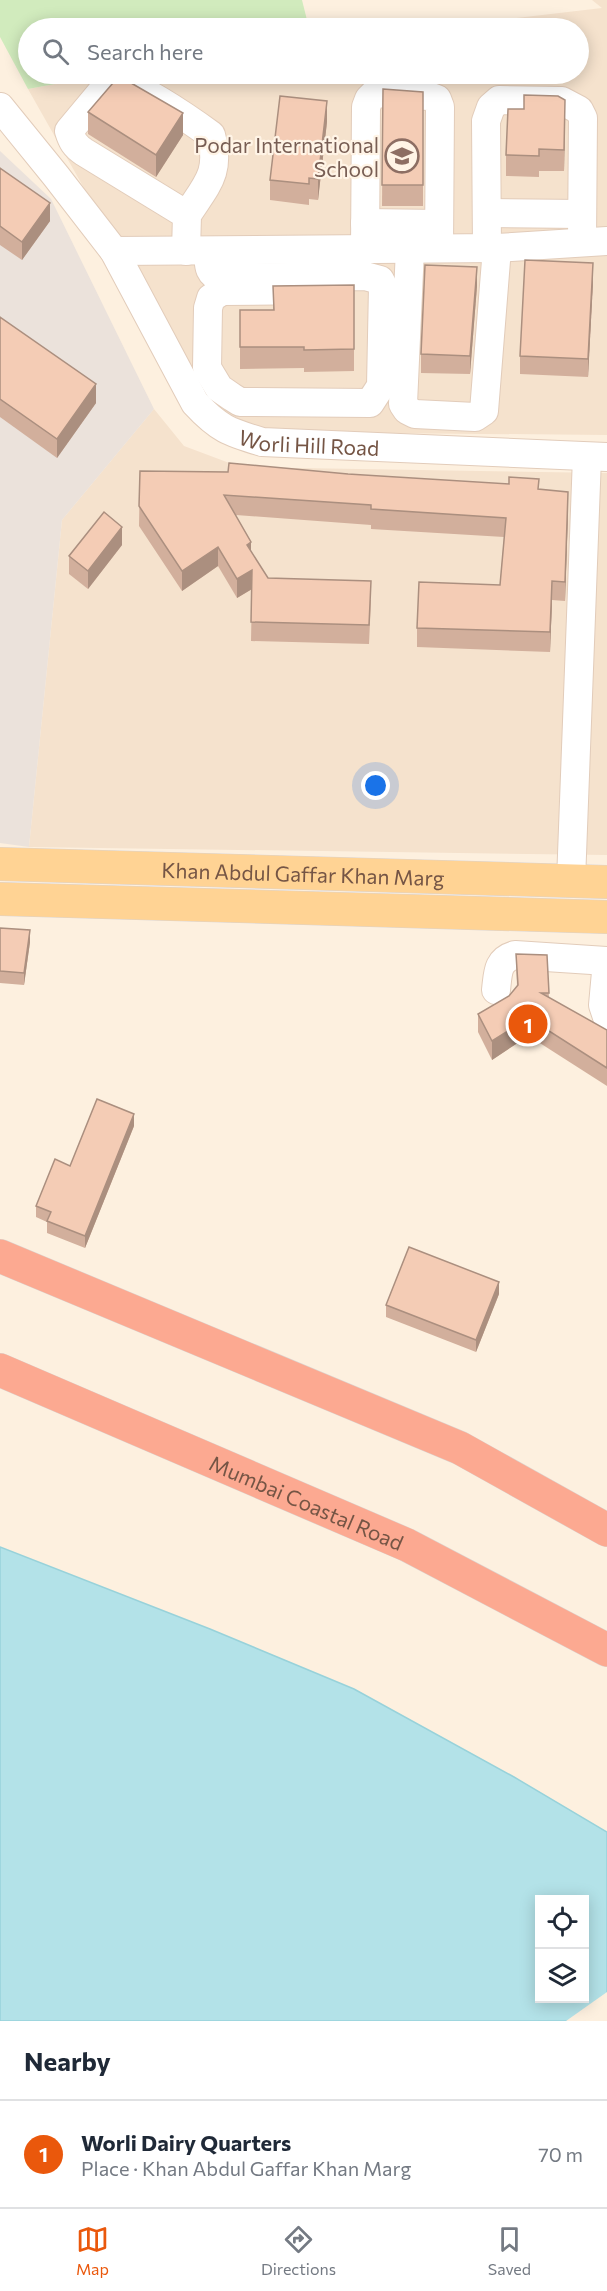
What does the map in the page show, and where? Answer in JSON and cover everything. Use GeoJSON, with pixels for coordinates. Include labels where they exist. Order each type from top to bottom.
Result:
{"type":"FeatureCollection","features":[{"type":"Feature","properties":{"kind":"highway"},"geometry":{"type":"LineString","coordinates":[[0,1256],[460,1448],[607,1530]]}},
{"type":"Feature","properties":{"kind":"highway","name":"Mumbai Coastal Road"},"geometry":{"type":"LineString","coordinates":[[0,1370],[406,1545],[607,1650]]}},
{"type":"Feature","properties":{"kind":"main road","name":"Khan Abdul Gaffar Khan Marg"},"geometry":{"type":"LineString","coordinates":[[0,864],[607,882]]}},
{"type":"Feature","properties":{"kind":"main road","name":"Khan Abdul Gaffar Khan Marg"},"geometry":{"type":"LineString","coordinates":[[0,899],[607,916]]}},
{"type":"Feature","properties":{"kind":"street"},"geometry":{"type":"LineString","coordinates":[[108,84],[69,131],[75,145],[187,215],[197,251]]}},
{"type":"Feature","properties":{"kind":"street"},"geometry":{"type":"LineString","coordinates":[[130,84],[212,135],[216,153],[214,175],[187,215]]}},
{"type":"Feature","properties":{"kind":"street"},"geometry":{"type":"LineString","coordinates":[[354,255],[365,276],[380,280],[383,286],[381,386],[370,403],[240,402],[219,388],[207,368],[208,308],[216,294],[222,291],[323,290],[332,285],[354,255],[366,106],[375,93],[429,96],[437,99],[440,107],[439,236]]}},
{"type":"Feature","properties":{"kind":"street"},"geometry":{"type":"LineString","coordinates":[[114,251],[410,257],[493,255],[595,242],[582,214],[583,118],[579,110],[562,101],[499,100],[491,107],[486,121],[487,213],[493,255],[484,411],[475,417],[415,414],[407,411],[403,404],[410,257]]}},
{"type":"Feature","properties":{"kind":"street","name":"Worli Hill Road"},"geometry":{"type":"LineString","coordinates":[[0,107],[114,251],[195,403],[213,422],[232,433],[261,442],[597,457]]}},
{"type":"Feature","properties":{"kind":"street"},"geometry":{"type":"LineString","coordinates":[[45,162],[71,137]]}},
{"type":"Feature","properties":{"kind":"street"},"geometry":{"type":"LineString","coordinates":[[487,213],[582,214]]}},
{"type":"Feature","properties":{"kind":"street"},"geometry":{"type":"LineString","coordinates":[[354,255],[439,236],[493,255]]}},
{"type":"Feature","properties":{"kind":"street"},"geometry":{"type":"LineString","coordinates":[[410,257],[439,236]]}},
{"type":"Feature","properties":{"kind":"street"},"geometry":{"type":"LineString","coordinates":[[571,881],[597,457]]}},
{"type":"Feature","properties":{"kind":"street"},"geometry":{"type":"LineString","coordinates":[[496,990],[499,965],[506,958],[515,955],[607,961],[603,1005],[607,1017]]}},
{"type":"Feature","properties":{"kind":"shaded area"},"geometry":{"type":"Polygon","coordinates":[[[592,0],[607,0],[607,435],[268,432],[206,404],[28,89],[55,84],[589,84],[589,18],[516,18],[602,8],[592,0]]]}},
{"type":"Feature","properties":{"kind":"shaded area"},"geometry":{"type":"Polygon","coordinates":[[[0,151],[51,199],[154,409],[62,520],[29,847],[0,843],[0,151]]]}},
{"type":"Feature","properties":{"kind":"shaded area"},"geometry":{"type":"Polygon","coordinates":[[[154,409],[184,446],[240,467],[607,473],[607,855],[29,847],[62,520],[154,409]]]}},
{"type":"Feature","properties":{"kind":"green space"},"geometry":{"type":"Polygon","coordinates":[[[0,0],[302,0],[306,18],[18,18],[18,70],[0,37],[0,0]]]}},
{"type":"Feature","properties":{"kind":"green space"},"geometry":{"type":"Polygon","coordinates":[[[25,84],[55,84],[28,89],[25,84]]]}},
{"type":"Feature","properties":{"kind":"water"},"geometry":{"type":"Polygon","coordinates":[[[0,1547],[210,1629],[354,1689],[514,1777],[607,1832],[607,2021],[0,2021],[0,1547]]]}},
{"type":"Feature","properties":{"kind":"pier"},"geometry":{"type":"Polygon","coordinates":[[[607,1992],[607,2021],[566,2021],[607,1992]]]}},
{"type":"Feature","properties":{"kind":"building"},"geometry":{"type":"Polygon","coordinates":[[[112,84],[133,84],[183,113],[156,155],[88,112],[112,84]]]}},
{"type":"Feature","properties":{"kind":"building"},"geometry":{"type":"Polygon","coordinates":[[[383,89],[423,92],[423,185],[382,185],[383,89]]]}},
{"type":"Feature","properties":{"kind":"building"},"geometry":{"type":"Polygon","coordinates":[[[524,95],[558,96],[565,100],[564,150],[539,149],[539,156],[506,155],[508,109],[524,109],[524,95]]]}},
{"type":"Feature","properties":{"kind":"building"},"geometry":{"type":"Polygon","coordinates":[[[280,96],[327,101],[318,179],[309,178],[309,184],[270,180],[280,96]]]}},
{"type":"Feature","properties":{"kind":"building"},"geometry":{"type":"Polygon","coordinates":[[[0,168],[50,203],[22,242],[0,226],[0,168]]]}},
{"type":"Feature","properties":{"kind":"building"},"geometry":{"type":"Polygon","coordinates":[[[525,260],[593,263],[588,359],[520,356],[525,260]]]}},
{"type":"Feature","properties":{"kind":"building"},"geometry":{"type":"Polygon","coordinates":[[[425,265],[477,267],[470,356],[421,354],[425,265]]]}},
{"type":"Feature","properties":{"kind":"building"},"geometry":{"type":"Polygon","coordinates":[[[354,285],[354,349],[304,350],[304,347],[240,347],[240,310],[274,310],[273,286],[354,285]]]}},
{"type":"Feature","properties":{"kind":"building"},"geometry":{"type":"Polygon","coordinates":[[[0,317],[96,384],[57,439],[0,399],[0,317]]]}},
{"type":"Feature","properties":{"kind":"building"},"geometry":{"type":"Polygon","coordinates":[[[229,463],[348,474],[509,484],[509,477],[539,479],[538,489],[568,492],[565,582],[552,581],[550,632],[417,628],[419,582],[500,585],[506,518],[371,509],[371,505],[224,495],[251,542],[247,545],[268,578],[371,581],[369,625],[251,622],[252,570],[237,579],[218,547],[182,571],[139,506],[140,471],[228,472],[229,463]]]}},
{"type":"Feature","properties":{"kind":"building"},"geometry":{"type":"Polygon","coordinates":[[[104,512],[122,527],[88,571],[69,556],[104,512]]]}},
{"type":"Feature","properties":{"kind":"building"},"geometry":{"type":"Polygon","coordinates":[[[0,928],[30,930],[24,973],[0,971],[0,928]]]}},
{"type":"Feature","properties":{"kind":"building"},"geometry":{"type":"Polygon","coordinates":[[[516,954],[547,955],[549,993],[541,993],[607,1030],[607,1068],[532,1020],[516,1026],[492,1041],[478,1014],[509,996],[518,985],[516,954]]]}},
{"type":"Feature","properties":{"kind":"building"},"geometry":{"type":"Polygon","coordinates":[[[97,1099],[134,1114],[85,1236],[47,1221],[51,1212],[36,1206],[55,1159],[70,1166],[97,1099]]]}},
{"type":"Feature","properties":{"kind":"building"},"geometry":{"type":"Polygon","coordinates":[[[409,1247],[499,1282],[476,1340],[386,1305],[409,1247]]]}},
{"type":"Feature","properties":{"kind":"place","name":"Podar International School"},"geometry":{"type":"Point","coordinates":[402,156]}},
{"type":"Feature","properties":{"kind":"place","name":"Worli Dairy Quarters"},"geometry":{"type":"Point","coordinates":[528,1024]}}]}
